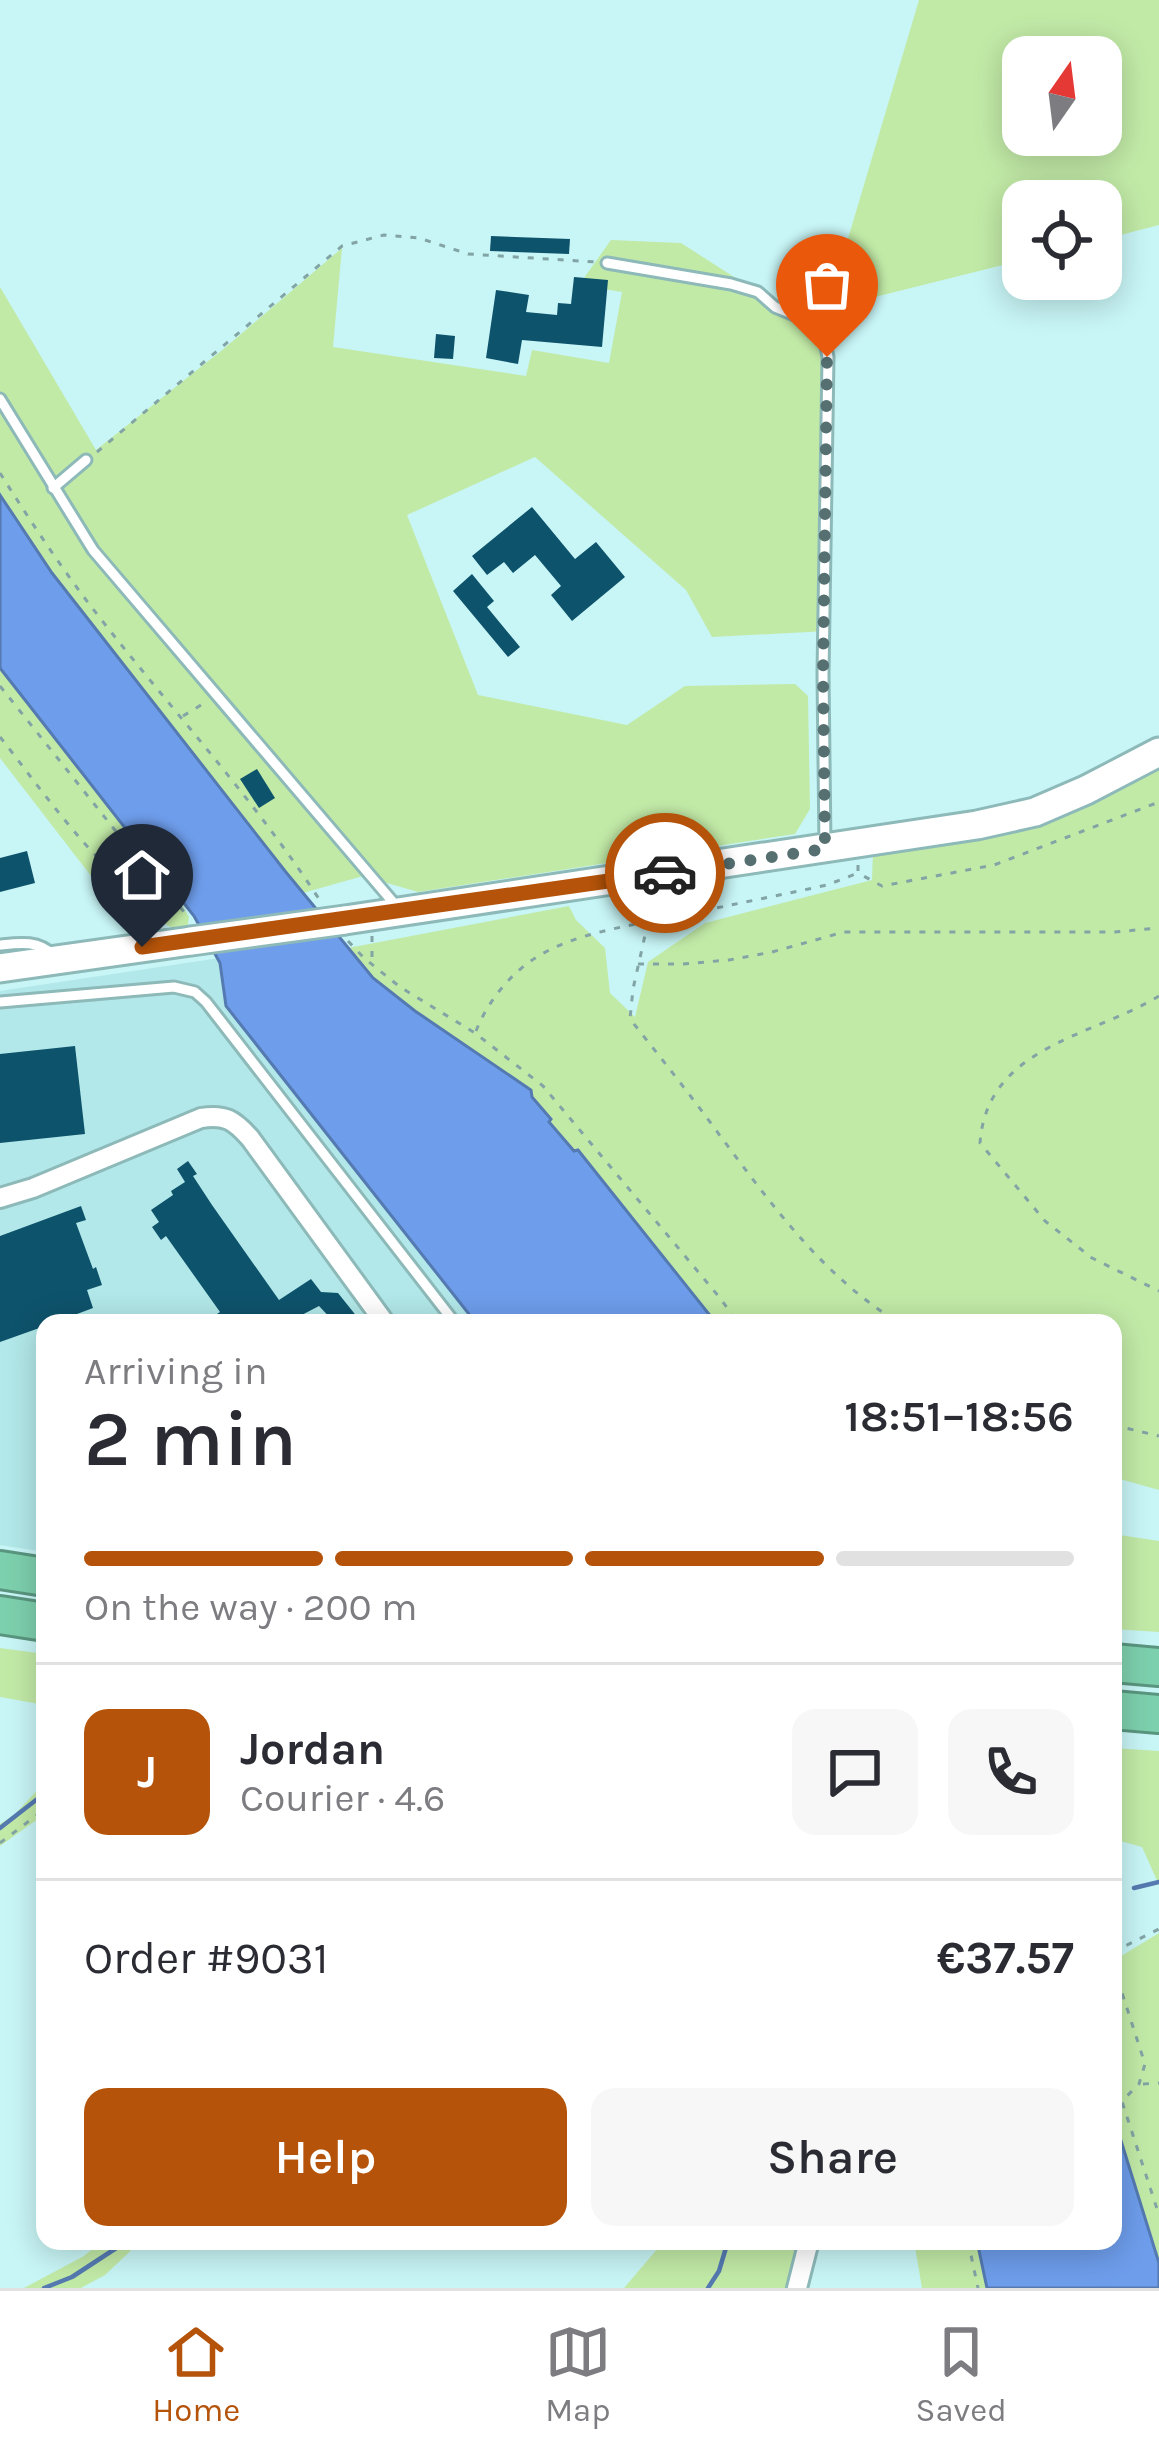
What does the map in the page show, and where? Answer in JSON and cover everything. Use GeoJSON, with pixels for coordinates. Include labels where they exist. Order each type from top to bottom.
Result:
{"type":"FeatureCollection","features":[{"type":"Feature","properties":{"kind":"highway"},"geometry":{"type":"LineString","coordinates":[[0,1570],[36,1575]]}},
{"type":"Feature","properties":{"kind":"highway"},"geometry":{"type":"LineString","coordinates":[[0,1616],[36,1621]]}},
{"type":"Feature","properties":{"kind":"highway"},"geometry":{"type":"LineString","coordinates":[[1122,1664],[1159,1667]]}},
{"type":"Feature","properties":{"kind":"highway"},"geometry":{"type":"LineString","coordinates":[[1122,1711],[1159,1714]]}},
{"type":"Feature","properties":{"kind":"main road"},"geometry":{"type":"LineString","coordinates":[[0,968],[190,929],[358,926],[401,912],[825,849],[857,859],[1035,812],[1159,752]]}},
{"type":"Feature","properties":{"kind":"street"},"geometry":{"type":"LineString","coordinates":[[0,1198],[200,1118],[229,1119],[250,1138],[378,1314]]}},
{"type":"Feature","properties":{"kind":"street"},"geometry":{"type":"LineString","coordinates":[[797,2288],[807,2250]]}},
{"type":"Feature","properties":{"kind":"lane"},"geometry":{"type":"LineString","coordinates":[[607,263],[758,292],[775,308],[812,322],[824,338],[825,849]]}},
{"type":"Feature","properties":{"kind":"lane"},"geometry":{"type":"LineString","coordinates":[[0,399],[93,550],[401,912]]}},
{"type":"Feature","properties":{"kind":"lane"},"geometry":{"type":"LineString","coordinates":[[53,488],[86,460]]}},
{"type":"Feature","properties":{"kind":"lane"},"geometry":{"type":"LineString","coordinates":[[0,944],[28,942],[57,959]]}},
{"type":"Feature","properties":{"kind":"lane"},"geometry":{"type":"LineString","coordinates":[[0,1002],[173,987],[195,992],[448,1314]]}},
{"type":"Feature","properties":{"kind":"path"},"geometry":{"type":"LineString","coordinates":[[86,460],[342,246],[384,235],[419,238],[468,254],[607,263]]}},
{"type":"Feature","properties":{"kind":"path"},"geometry":{"type":"LineString","coordinates":[[0,686],[190,929]]}},
{"type":"Feature","properties":{"kind":"path"},"geometry":{"type":"LineString","coordinates":[[182,717],[216,695]]}},
{"type":"Feature","properties":{"kind":"path"},"geometry":{"type":"LineString","coordinates":[[0,737],[121,881],[134,887],[154,879]]}},
{"type":"Feature","properties":{"kind":"path"},"geometry":{"type":"LineString","coordinates":[[475,1033],[485,1008],[519,970],[540,955],[600,932],[827,885],[857,859],[882,886],[994,865],[1159,802]]}},
{"type":"Feature","properties":{"kind":"path"},"geometry":{"type":"LineString","coordinates":[[648,922],[630,1019],[759,1189],[846,1283],[888,1314]]}},
{"type":"Feature","properties":{"kind":"path"},"geometry":{"type":"LineString","coordinates":[[358,926],[374,951],[372,965]]}},
{"type":"Feature","properties":{"kind":"path"},"geometry":{"type":"LineString","coordinates":[[638,964],[729,960],[844,932],[1159,928]]}},
{"type":"Feature","properties":{"kind":"path"},"geometry":{"type":"LineString","coordinates":[[1159,996],[1063,1039],[1016,1070],[996,1090],[982,1119],[980,1143],[1045,1221],[1092,1258],[1159,1291]]}},
{"type":"Feature","properties":{"kind":"path"},"geometry":{"type":"LineString","coordinates":[[1122,1427],[1159,1436]]}},
{"type":"Feature","properties":{"kind":"path"},"geometry":{"type":"LineString","coordinates":[[0,1843],[36,1816]]}},
{"type":"Feature","properties":{"kind":"path"},"geometry":{"type":"LineString","coordinates":[[1122,1948],[1159,1929]]}},
{"type":"Feature","properties":{"kind":"path"},"geometry":{"type":"LineString","coordinates":[[1122,1985],[1145,2064],[1139,2084],[1123,2100],[1159,2215]]}},
{"type":"Feature","properties":{"kind":"path"},"geometry":{"type":"LineString","coordinates":[[1139,2084],[1159,2083]]}},
{"type":"Feature","properties":{"kind":"path"},"geometry":{"type":"LineString","coordinates":[[970,2250],[978,2288]]}},
{"type":"Feature","properties":{"kind":"shaded area"},"geometry":{"type":"Polygon","coordinates":[[[260,952],[568,1314],[36,1314],[36,1551],[0,1545],[0,991],[260,952]]]}},
{"type":"Feature","properties":{"kind":"green space"},"geometry":{"type":"Polygon","coordinates":[[[919,0],[1159,0],[1159,225],[1122,235],[1122,180],[1002,180],[1002,265],[827,309],[919,0]]]}},
{"type":"Feature","properties":{"kind":"green space"},"geometry":{"type":"Polygon","coordinates":[[[611,240],[681,243],[759,293],[774,309],[811,322],[823,338],[827,631],[712,637],[686,590],[535,457],[407,515],[478,695],[627,725],[685,686],[795,684],[808,696],[810,809],[795,834],[418,892],[363,876],[303,893],[52,573],[0,495],[0,287],[96,450],[342,248],[333,347],[526,376],[532,350],[609,363],[622,292],[579,285],[611,240]]]}},
{"type":"Feature","properties":{"kind":"green space"},"geometry":{"type":"Polygon","coordinates":[[[0,668],[172,889],[189,917],[186,936],[98,885],[0,758],[0,668]]]}},
{"type":"Feature","properties":{"kind":"green space"},"geometry":{"type":"Polygon","coordinates":[[[1159,755],[1159,1490],[1122,1480],[1122,1314],[709,1314],[549,1121],[531,1090],[415,1011],[373,978],[348,948],[569,906],[576,920],[605,948],[610,993],[635,1017],[648,962],[705,923],[872,880],[873,850],[980,839],[1098,801],[1159,755]]]}},
{"type":"Feature","properties":{"kind":"green space"},"geometry":{"type":"Polygon","coordinates":[[[1122,1535],[1159,1541],[1159,1632],[1122,1630],[1122,1535]]]}},
{"type":"Feature","properties":{"kind":"green space"},"geometry":{"type":"Polygon","coordinates":[[[0,1648],[36,1653],[36,1703],[0,1697],[0,1648]]]}},
{"type":"Feature","properties":{"kind":"green space"},"geometry":{"type":"Polygon","coordinates":[[[1122,1749],[1159,1751],[1159,1885],[1142,1847],[1122,1841],[1122,1749]]]}},
{"type":"Feature","properties":{"kind":"green space"},"geometry":{"type":"Polygon","coordinates":[[[36,1792],[36,1820],[0,1846],[0,1824],[36,1792]]]}},
{"type":"Feature","properties":{"kind":"green space"},"geometry":{"type":"Polygon","coordinates":[[[1159,1933],[1159,2263],[1122,2144],[1122,1956],[1159,1933]]]}},
{"type":"Feature","properties":{"kind":"green space"},"geometry":{"type":"Polygon","coordinates":[[[91,2250],[131,2250],[105,2275],[81,2288],[24,2288],[91,2250]]]}},
{"type":"Feature","properties":{"kind":"green space"},"geometry":{"type":"Polygon","coordinates":[[[656,2250],[812,2250],[801,2288],[624,2288],[656,2250]]]}},
{"type":"Feature","properties":{"kind":"green space"},"geometry":{"type":"Polygon","coordinates":[[[916,2250],[979,2250],[987,2288],[922,2288],[916,2250]]]}},
{"type":"Feature","properties":{"kind":"water"},"geometry":{"type":"Polygon","coordinates":[[[0,495],[52,573],[373,978],[531,1090],[549,1122],[578,1150],[709,1314],[469,1314],[226,1006],[220,963],[194,916],[0,668],[0,495]]]}},
{"type":"Feature","properties":{"kind":"water"},"geometry":{"type":"Polygon","coordinates":[[[1122,2144],[1159,2263],[1159,2288],[987,2288],[979,2250],[1122,2250],[1122,2144]]]}},
{"type":"Feature","properties":{"kind":"building"},"geometry":{"type":"Polygon","coordinates":[[[491,236],[570,239],[569,254],[490,251],[491,236]]]}},
{"type":"Feature","properties":{"kind":"building"},"geometry":{"type":"Polygon","coordinates":[[[574,277],[608,280],[602,347],[522,340],[518,364],[486,358],[496,290],[529,295],[526,312],[557,315],[558,303],[571,304],[574,277]]]}},
{"type":"Feature","properties":{"kind":"building"},"geometry":{"type":"Polygon","coordinates":[[[436,334],[455,336],[453,359],[434,358],[436,334]]]}},
{"type":"Feature","properties":{"kind":"building"},"geometry":{"type":"Polygon","coordinates":[[[532,507],[575,559],[596,542],[625,577],[572,621],[551,595],[561,586],[535,555],[513,573],[504,562],[487,575],[472,556],[532,507]]]}},
{"type":"Feature","properties":{"kind":"building"},"geometry":{"type":"Polygon","coordinates":[[[472,574],[494,601],[487,607],[520,647],[508,657],[453,591],[472,574]]]}},
{"type":"Feature","properties":{"kind":"building"},"geometry":{"type":"Polygon","coordinates":[[[257,769],[275,798],[259,808],[240,779],[257,769]]]}},
{"type":"Feature","properties":{"kind":"building"},"geometry":{"type":"Polygon","coordinates":[[[27,851],[35,883],[0,892],[0,858],[27,851]]]}},
{"type":"Feature","properties":{"kind":"building"},"geometry":{"type":"Polygon","coordinates":[[[75,1046],[85,1134],[0,1143],[0,1054],[75,1046]]]}},
{"type":"Feature","properties":{"kind":"building"},"geometry":{"type":"Polygon","coordinates":[[[188,1161],[197,1174],[193,1176],[279,1300],[311,1279],[321,1292],[338,1293],[355,1314],[327,1314],[319,1306],[304,1314],[217,1314],[220,1312],[166,1236],[161,1240],[152,1227],[159,1222],[151,1210],[185,1182],[177,1169],[188,1161]]]}},
{"type":"Feature","properties":{"kind":"building"},"geometry":{"type":"Polygon","coordinates":[[[81,1206],[86,1220],[76,1223],[102,1285],[87,1290],[93,1308],[77,1314],[36,1314],[36,1329],[0,1342],[0,1236],[81,1206]]]}},
{"type":"Feature","properties":{"kind":"waterway"},"geometry":{"type":"LineString","coordinates":[[0,1828],[36,1800]]}},
{"type":"Feature","properties":{"kind":"waterway"},"geometry":{"type":"LineString","coordinates":[[1134,1888],[1159,1882]]}},
{"type":"Feature","properties":{"kind":"waterway"},"geometry":{"type":"LineString","coordinates":[[44,2288],[72,2277],[113,2250]]}},
{"type":"Feature","properties":{"kind":"waterway"},"geometry":{"type":"LineString","coordinates":[[708,2288],[725,2250]]}},
{"type":"Feature","properties":{"kind":"way so far"},"geometry":{"type":"LineString","coordinates":[[665,873],[825,849],[827,357]]}},
{"type":"Feature","properties":{"kind":"route"},"geometry":{"type":"LineString","coordinates":[[142,947],[665,873]]}}]}
